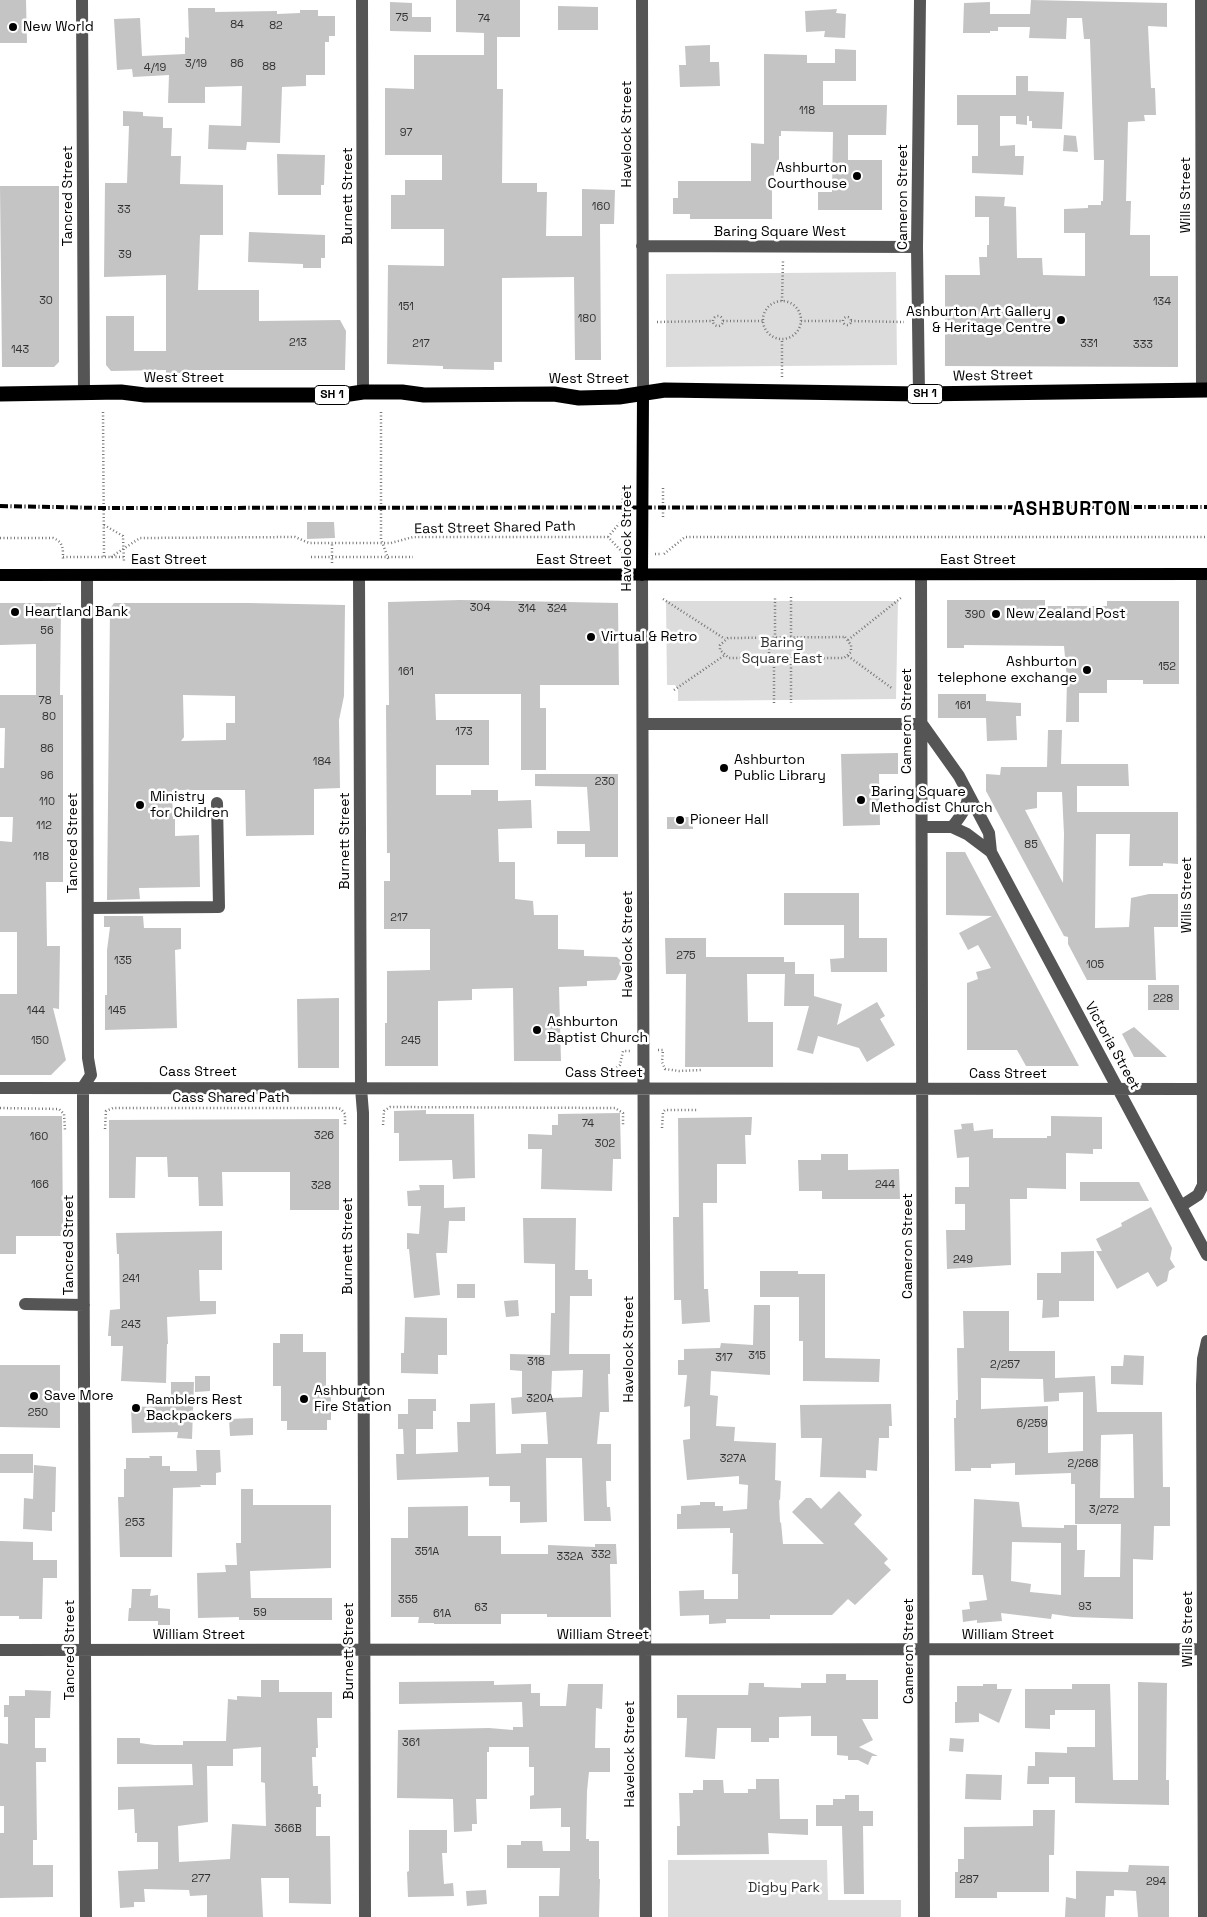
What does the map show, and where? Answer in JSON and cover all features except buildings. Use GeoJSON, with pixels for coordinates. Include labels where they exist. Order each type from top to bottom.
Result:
{"type":"FeatureCollection","features":[{"type":"Feature","properties":{"kind":"highway","name":"West Street"},"geometry":{"type":"LineString","coordinates":[[0,394],[121,392],[145,396],[343,395],[363,392],[402,392],[424,395],[554,394],[579,398],[619,397],[665,390],[919,394],[1204,390]]}},
{"type":"Feature","properties":{"kind":"main road","name":"Havelock Street"},"geometry":{"type":"LineString","coordinates":[[642,575],[643,394]]}},
{"type":"Feature","properties":{"kind":"main road","name":"East Street"},"geometry":{"type":"LineString","coordinates":[[0,576],[1205,574]]}},
{"type":"Feature","properties":{"kind":"street","name":"Tancred Street"},"geometry":{"type":"LineString","coordinates":[[82,0],[84,393]]}},
{"type":"Feature","properties":{"kind":"street","name":"Burnett Street"},"geometry":{"type":"LineString","coordinates":[[362,0],[363,392]]}},
{"type":"Feature","properties":{"kind":"street","name":"Havelock Street"},"geometry":{"type":"LineString","coordinates":[[642,0],[643,394]]}},
{"type":"Feature","properties":{"kind":"street","name":"Cameron Street"},"geometry":{"type":"LineString","coordinates":[[919,394],[917,247],[920,0]]}},
{"type":"Feature","properties":{"kind":"street","name":"Wills Street"},"geometry":{"type":"LineString","coordinates":[[1201,0],[1204,390]]}},
{"type":"Feature","properties":{"kind":"street","name":"Baring Square West"},"geometry":{"type":"LineString","coordinates":[[642,246],[917,247]]}},
{"type":"Feature","properties":{"kind":"street","name":"Wills Street"},"geometry":{"type":"LineString","coordinates":[[1181,1206],[1198,1196],[1203,1185],[1205,1089],[1205,574]]}},
{"type":"Feature","properties":{"kind":"street","name":"Tancred Street"},"geometry":{"type":"LineString","coordinates":[[86,1917],[83,1087],[91,1075],[88,1058],[87,575]]}},
{"type":"Feature","properties":{"kind":"street","name":"Burnett Street"},"geometry":{"type":"LineString","coordinates":[[359,575],[360,1088],[363,1113],[365,1917]]}},
{"type":"Feature","properties":{"kind":"street","name":"Havelock Street"},"geometry":{"type":"LineString","coordinates":[[642,575],[646,1917]]}},
{"type":"Feature","properties":{"kind":"street","name":"Cameron Street"},"geometry":{"type":"LineString","coordinates":[[921,575],[924,1917]]}},
{"type":"Feature","properties":{"kind":"street"},"geometry":{"type":"LineString","coordinates":[[642,724],[922,724]]}},
{"type":"Feature","properties":{"kind":"street","name":"Victoria Street"},"geometry":{"type":"LineString","coordinates":[[922,724],[960,776],[989,833],[991,852],[1207,1255]]}},
{"type":"Feature","properties":{"kind":"street"},"geometry":{"type":"LineString","coordinates":[[952,827],[962,815],[969,795]]}},
{"type":"Feature","properties":{"kind":"street"},"geometry":{"type":"LineString","coordinates":[[88,908],[219,907],[218,803]]}},
{"type":"Feature","properties":{"kind":"street","name":"Victoria Street"},"geometry":{"type":"LineString","coordinates":[[922,827],[952,827],[968,834],[991,852]]}},
{"type":"Feature","properties":{"kind":"street","name":"Cass Street"},"geometry":{"type":"LineString","coordinates":[[0,1088],[1205,1089]]}},
{"type":"Feature","properties":{"kind":"street"},"geometry":{"type":"LineString","coordinates":[[25,1304],[84,1305]]}},
{"type":"Feature","properties":{"kind":"street","name":"Wills Street"},"geometry":{"type":"LineString","coordinates":[[1204,1917],[1205,1649],[1202,1359],[1207,1341]]}},
{"type":"Feature","properties":{"kind":"street","name":"William Street"},"geometry":{"type":"LineString","coordinates":[[0,1650],[1205,1649]]}},
{"type":"Feature","properties":{"kind":"path"},"geometry":{"type":"LineString","coordinates":[[782,301],[784,247]]}},
{"type":"Feature","properties":{"kind":"path"},"geometry":{"type":"LineString","coordinates":[[782,301],[794,305],[801,321],[797,332],[788,338],[782,339],[771,335],[764,326],[767,309],[776,302],[782,301]]}},
{"type":"Feature","properties":{"kind":"path"},"geometry":{"type":"LineString","coordinates":[[713,321],[717,316],[722,318],[723,321],[764,321]]}},
{"type":"Feature","properties":{"kind":"path"},"geometry":{"type":"LineString","coordinates":[[801,321],[842,321],[847,317],[851,321]]}},
{"type":"Feature","properties":{"kind":"path"},"geometry":{"type":"LineString","coordinates":[[643,322],[713,321]]}},
{"type":"Feature","properties":{"kind":"path"},"geometry":{"type":"LineString","coordinates":[[713,321],[718,326],[723,321]]}},
{"type":"Feature","properties":{"kind":"path"},"geometry":{"type":"LineString","coordinates":[[842,321],[844,325],[851,321],[918,322]]}},
{"type":"Feature","properties":{"kind":"path"},"geometry":{"type":"LineString","coordinates":[[782,339],[782,391]]}},
{"type":"Feature","properties":{"kind":"path"},"geometry":{"type":"LineString","coordinates":[[103,412],[104,557]]}},
{"type":"Feature","properties":{"kind":"path"},"geometry":{"type":"LineString","coordinates":[[381,412],[381,539],[390,564]]}},
{"type":"Feature","properties":{"kind":"path"},"geometry":{"type":"LineString","coordinates":[[662,488],[662,518]]}},
{"type":"Feature","properties":{"kind":"path"},"geometry":{"type":"LineString","coordinates":[[623,490],[623,518],[608,537],[624,554]]}},
{"type":"Feature","properties":{"kind":"path"},"geometry":{"type":"LineString","coordinates":[[104,525],[123,536],[124,564]]}},
{"type":"Feature","properties":{"kind":"path","name":"East Street Shared Path"},"geometry":{"type":"LineString","coordinates":[[111,557],[140,538],[295,537],[309,543],[391,543],[413,537],[608,537]]}},
{"type":"Feature","properties":{"kind":"path"},"geometry":{"type":"LineString","coordinates":[[664,554],[685,537],[1207,537]]}},
{"type":"Feature","properties":{"kind":"path"},"geometry":{"type":"LineString","coordinates":[[0,538],[53,538],[59,540],[63,546],[63,564]]}},
{"type":"Feature","properties":{"kind":"path"},"geometry":{"type":"LineString","coordinates":[[332,543],[332,564]]}},
{"type":"Feature","properties":{"kind":"path"},"geometry":{"type":"LineString","coordinates":[[63,557],[124,557]]}},
{"type":"Feature","properties":{"kind":"path","name":"East Street Shared Path"},"geometry":{"type":"LineString","coordinates":[[311,557],[413,557]]}},
{"type":"Feature","properties":{"kind":"path"},"geometry":{"type":"LineString","coordinates":[[775,597],[775,638]]}},
{"type":"Feature","properties":{"kind":"path"},"geometry":{"type":"LineString","coordinates":[[790,597],[790,638]]}},
{"type":"Feature","properties":{"kind":"path"},"geometry":{"type":"LineString","coordinates":[[848,640],[902,597]]}},
{"type":"Feature","properties":{"kind":"path"},"geometry":{"type":"LineString","coordinates":[[663,599],[725,639]]}},
{"type":"Feature","properties":{"kind":"path"},"geometry":{"type":"LineString","coordinates":[[845,637],[851,645],[851,652],[844,658],[729,658],[720,650],[720,645],[728,638],[775,638],[845,637]]}},
{"type":"Feature","properties":{"kind":"path"},"geometry":{"type":"LineString","coordinates":[[769,638],[769,658]]}},
{"type":"Feature","properties":{"kind":"path"},"geometry":{"type":"LineString","coordinates":[[796,638],[796,658]]}},
{"type":"Feature","properties":{"kind":"path"},"geometry":{"type":"LineString","coordinates":[[674,690],[725,655]]}},
{"type":"Feature","properties":{"kind":"path"},"geometry":{"type":"LineString","coordinates":[[848,656],[893,689]]}},
{"type":"Feature","properties":{"kind":"path"},"geometry":{"type":"LineString","coordinates":[[774,658],[774,703]]}},
{"type":"Feature","properties":{"kind":"path"},"geometry":{"type":"LineString","coordinates":[[791,658],[791,703]]}},
{"type":"Feature","properties":{"kind":"path"},"geometry":{"type":"LineString","coordinates":[[608,1080],[608,1069],[615,1069],[620,1065],[623,1050],[633,1050]]}},
{"type":"Feature","properties":{"kind":"path"},"geometry":{"type":"LineString","coordinates":[[654,1050],[663,1050],[663,1066],[669,1070],[701,1070]]}},
{"type":"Feature","properties":{"kind":"path"},"geometry":{"type":"LineString","coordinates":[[682,1109],[688,1105]]}},
{"type":"Feature","properties":{"kind":"path"},"geometry":{"type":"LineString","coordinates":[[383,1125],[383,1113],[385,1109],[390,1107],[615,1108],[623,1113],[631,1113]]}},
{"type":"Feature","properties":{"kind":"path"},"geometry":{"type":"LineString","coordinates":[[0,1108],[59,1110],[64,1114],[64,1130]]}},
{"type":"Feature","properties":{"kind":"path","name":"Cass Shared Path"},"geometry":{"type":"LineString","coordinates":[[105,1129],[106,1111],[113,1108],[337,1108],[341,1109],[345,1114],[345,1126]]}},
{"type":"Feature","properties":{"kind":"path"},"geometry":{"type":"LineString","coordinates":[[662,1128],[663,1111],[667,1109],[697,1110]]}},
{"type":"Feature","properties":{"kind":"path"},"geometry":{"type":"LineString","coordinates":[[376,1113],[383,1113]]}},
{"type":"Feature","properties":{"kind":"path"},"geometry":{"type":"LineString","coordinates":[[623,1113],[623,1126]]}},
{"type":"Feature","properties":{"kind":"green space"},"geometry":{"type":"Polygon","coordinates":[[[896,272],[897,365],[666,367],[666,274],[896,272]]]}},
{"type":"Feature","properties":{"kind":"green space","name":"Baring Square East"},"geometry":{"type":"Polygon","coordinates":[[[666,601],[898,601],[896,699],[678,701],[678,690],[675,685],[667,685],[666,601]]]}},
{"type":"Feature","properties":{"kind":"green space","name":"Digby Park"},"geometry":{"type":"Polygon","coordinates":[[[668,1860],[827,1860],[828,1900],[901,1900],[901,1917],[668,1917],[668,1860]]]}},
{"type":"Feature","properties":{"kind":"railway"},"geometry":{"type":"LineString","coordinates":[[0,506],[103,508],[1207,507]]}},
{"type":"Feature","properties":{"kind":"place","name":"New World"},"geometry":{"type":"Point","coordinates":[13,27]}},
{"type":"Feature","properties":{"kind":"place","name":"Ashburton Courthouse"},"geometry":{"type":"Point","coordinates":[857,176]}},
{"type":"Feature","properties":{"kind":"place","name":"Ashburton Art Gallery & Heritage Centre"},"geometry":{"type":"Point","coordinates":[1061,320]}},
{"type":"Feature","properties":{"kind":"place","name":"Heartland Bank"},"geometry":{"type":"Point","coordinates":[15,612]}},
{"type":"Feature","properties":{"kind":"place","name":"New Zealand Post"},"geometry":{"type":"Point","coordinates":[996,614]}},
{"type":"Feature","properties":{"kind":"place","name":"Virtual & Retro"},"geometry":{"type":"Point","coordinates":[591,637]}},
{"type":"Feature","properties":{"kind":"place","name":"Ashburton telephone exchange"},"geometry":{"type":"Point","coordinates":[1087,670]}},
{"type":"Feature","properties":{"kind":"place","name":"Ashburton Public Library"},"geometry":{"type":"Point","coordinates":[724,768]}},
{"type":"Feature","properties":{"kind":"place","name":"Baring Square Methodist Church"},"geometry":{"type":"Point","coordinates":[861,800]}},
{"type":"Feature","properties":{"kind":"place","name":"Ministry for Children"},"geometry":{"type":"Point","coordinates":[140,805]}},
{"type":"Feature","properties":{"kind":"place","name":"Pioneer Hall"},"geometry":{"type":"Point","coordinates":[680,820]}},
{"type":"Feature","properties":{"kind":"place","name":"Ashburton Baptist Church"},"geometry":{"type":"Point","coordinates":[537,1030]}},
{"type":"Feature","properties":{"kind":"place","name":"Save More"},"geometry":{"type":"Point","coordinates":[34,1396]}},
{"type":"Feature","properties":{"kind":"place","name":"Ashburton Fire Station"},"geometry":{"type":"Point","coordinates":[304,1399]}},
{"type":"Feature","properties":{"kind":"place","name":"Ramblers Rest Backpackers"},"geometry":{"type":"Point","coordinates":[136,1408]}},
{"type":"Feature","properties":{"kind":"district","name":"ASHBURTON"},"geometry":{"type":"Point","coordinates":[1072,510]}}]}
